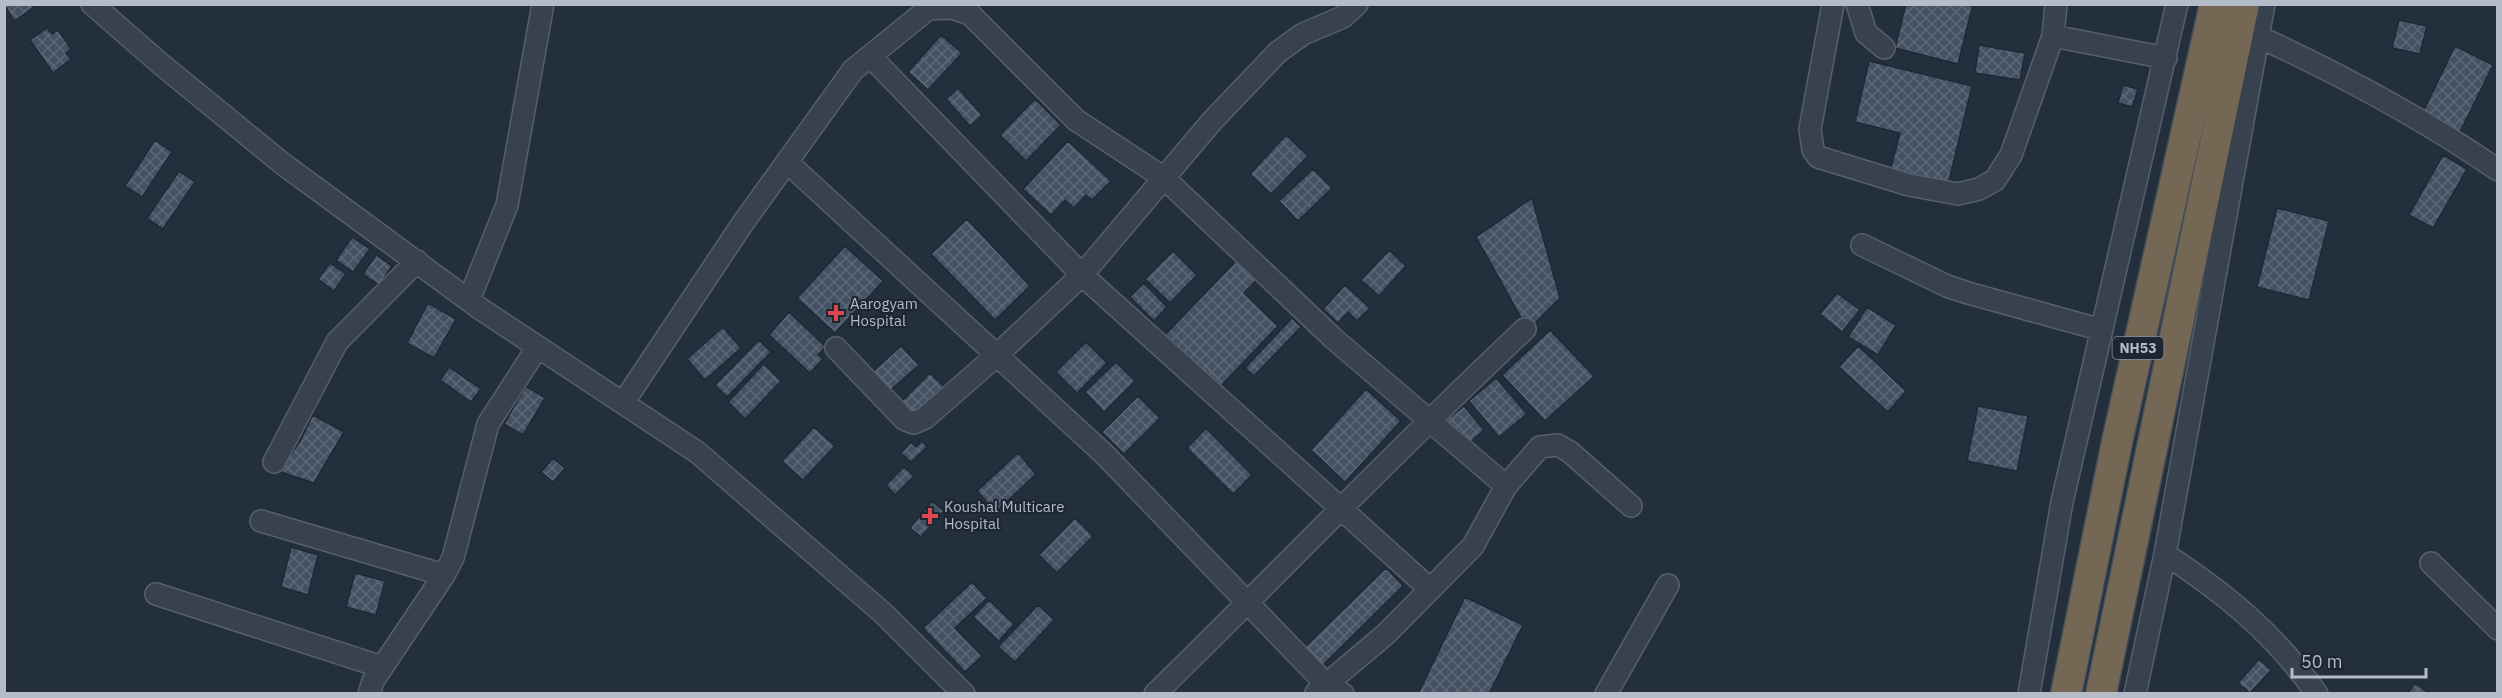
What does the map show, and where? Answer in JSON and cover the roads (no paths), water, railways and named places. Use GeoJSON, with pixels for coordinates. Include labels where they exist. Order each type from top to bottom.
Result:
{"type":"FeatureCollection","features":[{"type":"Feature","properties":{"kind":"highway","name":"NH53"},"geometry":{"type":"LineString","coordinates":[[2066,693],[2117,442],[2215,4]]}},
{"type":"Feature","properties":{"kind":"highway","name":"NH53"},"geometry":{"type":"LineString","coordinates":[[2101,693],[2244,4]]}},
{"type":"Feature","properties":{"kind":"street"},"geometry":{"type":"LineString","coordinates":[[93,4],[144,50],[283,164],[537,348],[697,452],[884,614],[964,693]]}},
{"type":"Feature","properties":{"kind":"street"},"geometry":{"type":"LineString","coordinates":[[469,300],[507,205],[543,4]]}},
{"type":"Feature","properties":{"kind":"street"},"geometry":{"type":"LineString","coordinates":[[836,348],[904,419],[914,423],[925,417],[996,356],[1082,275],[1213,120],[1278,52],[1302,34],[1343,16],[1357,4]]}},
{"type":"Feature","properties":{"kind":"street"},"geometry":{"type":"LineString","coordinates":[[1833,4],[1810,129],[1813,150],[1818,157],[1909,185],[1958,194],[1979,189],[1995,180],[2011,155],[2053,36],[2056,4]]}},
{"type":"Feature","properties":{"kind":"street"},"geometry":{"type":"LineString","coordinates":[[1857,4],[1866,33],[1884,48]]}},
{"type":"Feature","properties":{"kind":"street"},"geometry":{"type":"LineString","coordinates":[[2029,693],[2062,502],[2177,4]]}},
{"type":"Feature","properties":{"kind":"street"},"geometry":{"type":"LineString","coordinates":[[2135,693],[2165,554],[2264,4]]}},
{"type":"Feature","properties":{"kind":"street"},"geometry":{"type":"LineString","coordinates":[[623,403],[743,223],[853,70],[928,9],[952,8],[970,14],[1076,120],[1164,178],[1334,339],[1506,486]]}},
{"type":"Feature","properties":{"kind":"street"},"geometry":{"type":"LineString","coordinates":[[2053,36],[2166,58]]}},
{"type":"Feature","properties":{"kind":"street"},"geometry":{"type":"LineString","coordinates":[[2257,36],[2343,77],[2460,144],[2498,170]]}},
{"type":"Feature","properties":{"kind":"street"},"geometry":{"type":"LineString","coordinates":[[871,57],[1082,275],[1430,589]]}},
{"type":"Feature","properties":{"kind":"street"},"geometry":{"type":"LineString","coordinates":[[787,162],[1104,454],[1248,604],[1320,688],[1343,693]]}},
{"type":"Feature","properties":{"kind":"street"},"geometry":{"type":"LineString","coordinates":[[1862,245],[1947,286],[2102,330]]}},
{"type":"Feature","properties":{"kind":"street"},"geometry":{"type":"LineString","coordinates":[[274,462],[337,342],[417,261]]}},
{"type":"Feature","properties":{"kind":"street"},"geometry":{"type":"LineString","coordinates":[[1155,693],[1248,604],[1428,420],[1525,329]]}},
{"type":"Feature","properties":{"kind":"street"},"geometry":{"type":"LineString","coordinates":[[369,693],[373,681],[453,558],[489,424],[537,348]]}},
{"type":"Feature","properties":{"kind":"street"},"geometry":{"type":"LineString","coordinates":[[1320,688],[1386,634],[1473,546],[1506,486],[1540,447],[1558,445],[1570,452],[1631,506]]}},
{"type":"Feature","properties":{"kind":"street"},"geometry":{"type":"LineString","coordinates":[[261,520],[444,575]]}},
{"type":"Feature","properties":{"kind":"street"},"geometry":{"type":"LineString","coordinates":[[2165,554],[2197,574],[2261,626],[2299,668],[2317,693]]}},
{"type":"Feature","properties":{"kind":"street"},"geometry":{"type":"LineString","coordinates":[[2431,563],[2498,629]]}},
{"type":"Feature","properties":{"kind":"street"},"geometry":{"type":"LineString","coordinates":[[1605,693],[1668,585]]}},
{"type":"Feature","properties":{"kind":"street"},"geometry":{"type":"LineString","coordinates":[[156,594],[382,667]]}},
{"type":"Feature","properties":{"kind":"place","name":"Aarogyam Hospital"},"geometry":{"type":"Point","coordinates":[836,313]}},
{"type":"Feature","properties":{"kind":"place","name":"Koushal Multicare Hospital"},"geometry":{"type":"Point","coordinates":[930,516]}}]}
